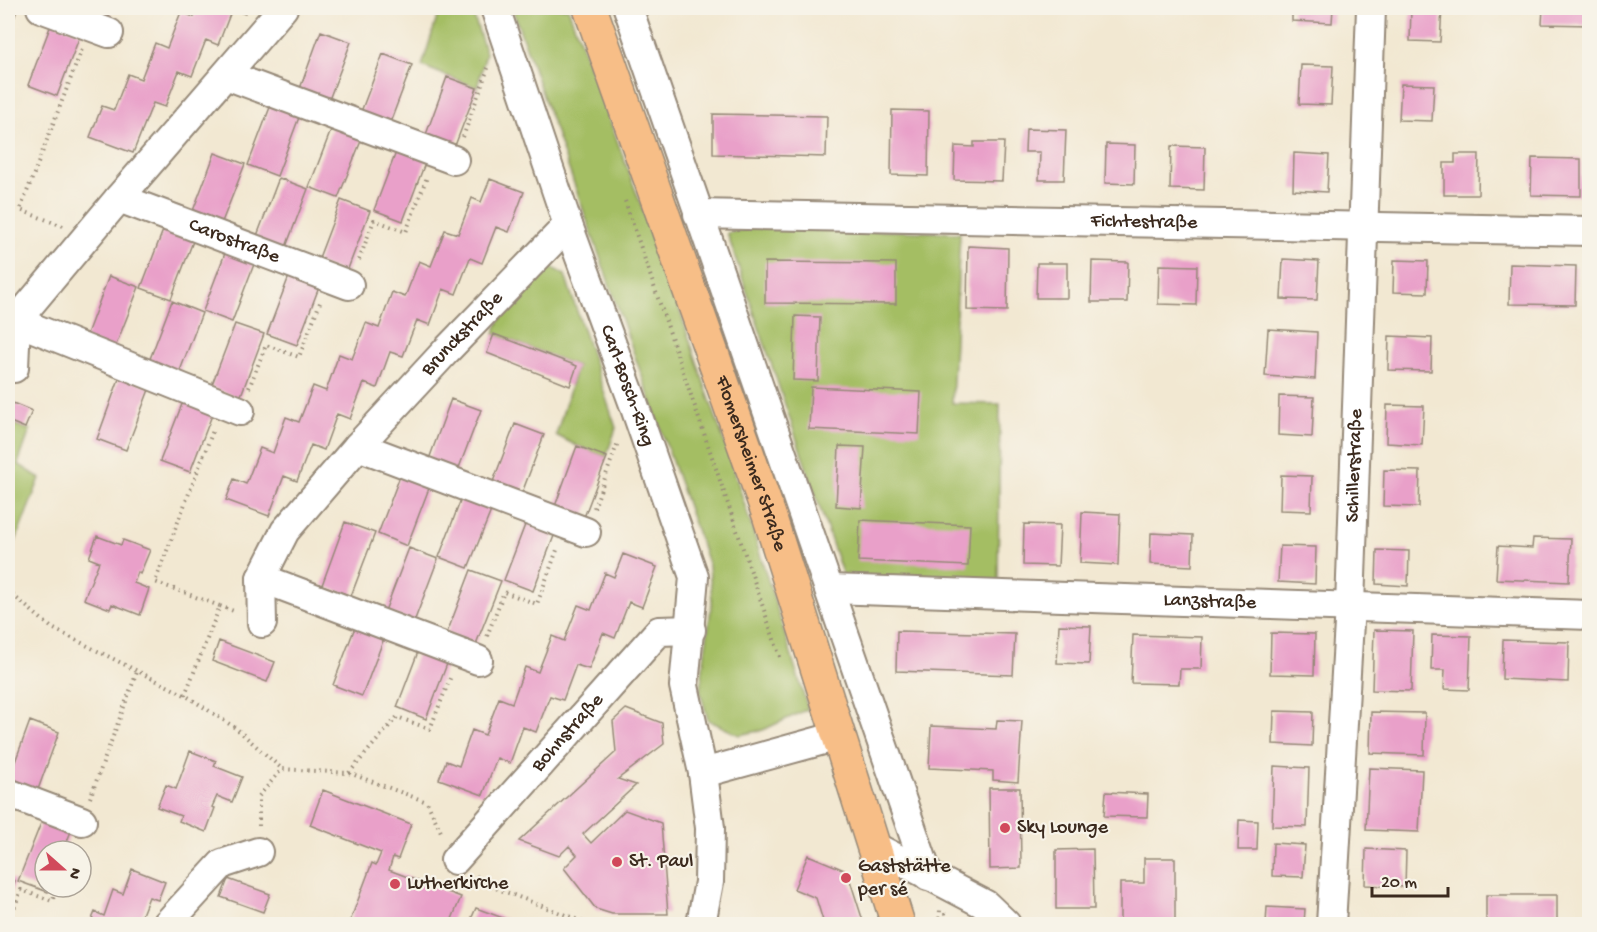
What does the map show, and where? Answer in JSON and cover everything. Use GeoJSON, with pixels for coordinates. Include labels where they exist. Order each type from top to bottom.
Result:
{"type":"FeatureCollection","features":[{"type":"Feature","properties":{"kind":"main road","name":"Flomersheimer Straße"},"geometry":{"type":"LineString","coordinates":[[590,8],[769,516],[898,924]]}},
{"type":"Feature","properties":{"kind":"street"},"geometry":{"type":"LineString","coordinates":[[41,8],[100,29]]}},
{"type":"Feature","properties":{"kind":"street"},"geometry":{"type":"LineString","coordinates":[[14,368],[16,321],[283,8]]}},
{"type":"Feature","properties":{"kind":"street","name":"Flomersheimer Straße"},"geometry":{"type":"LineString","coordinates":[[628,8],[928,876]]}},
{"type":"Feature","properties":{"kind":"street","name":"Schillerstraße"},"geometry":{"type":"LineString","coordinates":[[1331,924],[1350,606],[1371,8]]}},
{"type":"Feature","properties":{"kind":"street","name":"Carl-Bosch-Ring"},"geometry":{"type":"LineString","coordinates":[[498,18],[568,225],[694,577],[684,686],[703,773],[710,828],[709,882],[701,924]]}},
{"type":"Feature","properties":{"kind":"street"},"geometry":{"type":"LineString","coordinates":[[225,75],[445,157]]}},
{"type":"Feature","properties":{"kind":"street","name":"Carostraße"},"geometry":{"type":"LineString","coordinates":[[119,198],[339,281]]}},
{"type":"Feature","properties":{"kind":"street","name":"Fichtestraße"},"geometry":{"type":"LineString","coordinates":[[698,214],[1590,231]]}},
{"type":"Feature","properties":{"kind":"street","name":"Brunckstraße"},"geometry":{"type":"LineString","coordinates":[[262,623],[261,578],[285,531],[358,446],[568,225]]}},
{"type":"Feature","properties":{"kind":"street"},"geometry":{"type":"LineString","coordinates":[[16,321],[231,408]]}},
{"type":"Feature","properties":{"kind":"street"},"geometry":{"type":"LineString","coordinates":[[358,446],[576,528]]}},
{"type":"Feature","properties":{"kind":"street"},"geometry":{"type":"LineString","coordinates":[[261,578],[469,656]]}},
{"type":"Feature","properties":{"kind":"street","name":"Lanzstraße"},"geometry":{"type":"LineString","coordinates":[[830,589],[1590,615]]}},
{"type":"Feature","properties":{"kind":"street","name":"Bohnstraße"},"geometry":{"type":"LineString","coordinates":[[455,860],[659,632],[690,630]]}},
{"type":"Feature","properties":{"kind":"street"},"geometry":{"type":"LineString","coordinates":[[703,773],[838,736]]}},
{"type":"Feature","properties":{"kind":"street"},"geometry":{"type":"LineString","coordinates":[[8,793],[82,821]]}},
{"type":"Feature","properties":{"kind":"street"},"geometry":{"type":"LineString","coordinates":[[873,846],[986,905],[1006,924]]}},
{"type":"Feature","properties":{"kind":"street"},"geometry":{"type":"LineString","coordinates":[[167,924],[222,864],[258,852]]}},
{"type":"Feature","properties":{"kind":"path"},"geometry":{"type":"LineString","coordinates":[[185,695],[220,606],[155,582],[231,408],[266,345],[299,357],[374,220],[406,232],[445,157],[498,18]]}},
{"type":"Feature","properties":{"kind":"path"},"geometry":{"type":"LineString","coordinates":[[89,235],[20,210],[100,29]]}},
{"type":"Feature","properties":{"kind":"path"},"geometry":{"type":"LineString","coordinates":[[624,200],[783,664]]}},
{"type":"Feature","properties":{"kind":"path"},"geometry":{"type":"LineString","coordinates":[[349,772],[397,717],[430,729],[504,592],[537,604],[576,528],[633,402]]}},
{"type":"Feature","properties":{"kind":"path"},"geometry":{"type":"LineString","coordinates":[[8,591],[52,628],[185,695],[237,729],[282,769],[349,772],[427,802],[455,860],[490,886],[587,924]]}},
{"type":"Feature","properties":{"kind":"path"},"geometry":{"type":"LineString","coordinates":[[82,821],[137,672]]}},
{"type":"Feature","properties":{"kind":"path"},"geometry":{"type":"LineString","coordinates":[[258,852],[260,796],[282,769]]}},
{"type":"Feature","properties":{"kind":"path"},"geometry":{"type":"LineString","coordinates":[[8,924],[21,890],[33,894]]}},
{"type":"Feature","properties":{"kind":"path"},"geometry":{"type":"LineString","coordinates":[[939,924],[940,911]]}},
{"type":"Feature","properties":{"kind":"green space"},"geometry":{"type":"Polygon","coordinates":[[[440,8],[471,8],[486,53],[477,88],[422,66],[440,8]]]}},
{"type":"Feature","properties":{"kind":"green space"},"geometry":{"type":"Polygon","coordinates":[[[512,8],[568,8],[675,297],[737,480],[808,709],[763,730],[739,735],[708,720],[700,691],[712,601],[709,566],[512,8]]]}},
{"type":"Feature","properties":{"kind":"green space"},"geometry":{"type":"Polygon","coordinates":[[[756,227],[960,233],[952,403],[1000,404],[998,583],[844,579],[727,233],[756,227]]]}},
{"type":"Feature","properties":{"kind":"green space"},"geometry":{"type":"Polygon","coordinates":[[[551,267],[565,275],[616,428],[606,457],[556,435],[577,366],[494,334],[497,325],[510,307],[551,267]]]}},
{"type":"Feature","properties":{"kind":"green space"},"geometry":{"type":"Polygon","coordinates":[[[8,422],[30,430],[18,464],[40,478],[14,545],[8,540],[8,422]]]}},
{"type":"Feature","properties":{"kind":"building"},"geometry":{"type":"Polygon","coordinates":[[[8,8],[17,10],[8,35],[8,8]]]}},
{"type":"Feature","properties":{"kind":"building"},"geometry":{"type":"Polygon","coordinates":[[[79,8],[112,8],[107,21],[79,8]]]}},
{"type":"Feature","properties":{"kind":"building"},"geometry":{"type":"Polygon","coordinates":[[[197,8],[247,8],[245,14],[232,9],[218,45],[206,40],[192,76],[179,71],[165,107],[153,103],[133,153],[90,137],[102,106],[114,110],[128,74],[141,79],[155,43],[167,48],[181,12],[194,17],[197,8]]]}},
{"type":"Feature","properties":{"kind":"building"},"geometry":{"type":"Polygon","coordinates":[[[1292,8],[1333,8],[1332,23],[1292,21],[1292,8]]]}},
{"type":"Feature","properties":{"kind":"building"},"geometry":{"type":"Polygon","coordinates":[[[1411,8],[1442,8],[1440,42],[1410,41],[1411,8]]]}},
{"type":"Feature","properties":{"kind":"building"},"geometry":{"type":"Polygon","coordinates":[[[1543,8],[1590,8],[1590,25],[1542,24],[1543,8]]]}},
{"type":"Feature","properties":{"kind":"building"},"geometry":{"type":"Polygon","coordinates":[[[52,22],[81,33],[57,96],[28,85],[52,22]]]}},
{"type":"Feature","properties":{"kind":"building"},"geometry":{"type":"Polygon","coordinates":[[[321,31],[351,42],[327,105],[298,94],[321,31]]]}},
{"type":"Feature","properties":{"kind":"building"},"geometry":{"type":"Polygon","coordinates":[[[383,54],[412,65],[388,128],[359,117],[383,54]]]}},
{"type":"Feature","properties":{"kind":"building"},"geometry":{"type":"Polygon","coordinates":[[[1301,65],[1333,66],[1331,105],[1299,104],[1301,65]]]}},
{"type":"Feature","properties":{"kind":"building"},"geometry":{"type":"Polygon","coordinates":[[[447,77],[477,88],[453,151],[424,140],[447,77]]]}},
{"type":"Feature","properties":{"kind":"building"},"geometry":{"type":"Polygon","coordinates":[[[1401,84],[1434,85],[1432,121],[1399,120],[1401,84]]]}},
{"type":"Feature","properties":{"kind":"building"},"geometry":{"type":"Polygon","coordinates":[[[272,102],[301,112],[277,176],[248,165],[272,102]]]}},
{"type":"Feature","properties":{"kind":"building"},"geometry":{"type":"Polygon","coordinates":[[[892,110],[929,111],[928,176],[891,175],[892,110]]]}},
{"type":"Feature","properties":{"kind":"building"},"geometry":{"type":"Polygon","coordinates":[[[713,114],[827,116],[826,157],[713,154],[713,114]]]}},
{"type":"Feature","properties":{"kind":"building"},"geometry":{"type":"Polygon","coordinates":[[[333,125],[363,136],[338,198],[309,187],[333,125]]]}},
{"type":"Feature","properties":{"kind":"building"},"geometry":{"type":"Polygon","coordinates":[[[1026,129],[1066,130],[1064,180],[1039,180],[1040,152],[1025,152],[1026,129]]]}},
{"type":"Feature","properties":{"kind":"building"},"geometry":{"type":"Polygon","coordinates":[[[974,142],[1004,142],[1002,181],[954,180],[955,146],[974,147],[974,142]]]}},
{"type":"Feature","properties":{"kind":"building"},"geometry":{"type":"Polygon","coordinates":[[[1106,144],[1135,145],[1134,184],[1105,183],[1106,144]]]}},
{"type":"Feature","properties":{"kind":"building"},"geometry":{"type":"Polygon","coordinates":[[[1171,146],[1205,147],[1204,190],[1170,189],[1171,146]]]}},
{"type":"Feature","properties":{"kind":"building"},"geometry":{"type":"Polygon","coordinates":[[[398,147],[427,158],[403,221],[374,210],[398,147]]]}},
{"type":"Feature","properties":{"kind":"building"},"geometry":{"type":"Polygon","coordinates":[[[215,153],[245,164],[220,227],[191,216],[215,153]]]}},
{"type":"Feature","properties":{"kind":"building"},"geometry":{"type":"Polygon","coordinates":[[[1294,153],[1329,155],[1327,192],[1293,190],[1294,153]]]}},
{"type":"Feature","properties":{"kind":"building"},"geometry":{"type":"Polygon","coordinates":[[[1455,154],[1479,154],[1478,195],[1444,195],[1444,163],[1455,163],[1455,154]]]}},
{"type":"Feature","properties":{"kind":"building"},"geometry":{"type":"Polygon","coordinates":[[[1532,158],[1581,159],[1581,196],[1531,195],[1532,158]]]}},
{"type":"Feature","properties":{"kind":"building"},"geometry":{"type":"Polygon","coordinates":[[[279,178],[308,189],[284,252],[255,241],[279,178]]]}},
{"type":"Feature","properties":{"kind":"building"},"geometry":{"type":"Polygon","coordinates":[[[490,179],[524,192],[509,232],[496,227],[482,263],[470,258],[456,294],[443,289],[430,325],[417,320],[403,356],[390,352],[377,388],[364,383],[350,419],[337,414],[324,450],[311,445],[297,481],[284,476],[269,516],[226,500],[234,479],[246,484],[260,448],[273,453],[286,417],[299,422],[313,386],[326,391],[339,354],[352,359],[366,323],[379,328],[392,292],[405,297],[419,261],[431,266],[445,230],[458,234],[472,198],[481,202],[490,179]]]}},
{"type":"Feature","properties":{"kind":"building"},"geometry":{"type":"Polygon","coordinates":[[[341,200],[370,211],[346,274],[317,263],[341,200]]]}},
{"type":"Feature","properties":{"kind":"building"},"geometry":{"type":"Polygon","coordinates":[[[165,225],[195,236],[171,299],[141,288],[165,225]]]}},
{"type":"Feature","properties":{"kind":"building"},"geometry":{"type":"Polygon","coordinates":[[[968,246],[1008,248],[1007,311],[967,310],[968,246]]]}},
{"type":"Feature","properties":{"kind":"building"},"geometry":{"type":"Polygon","coordinates":[[[227,248],[256,259],[232,322],[203,311],[227,248]]]}},
{"type":"Feature","properties":{"kind":"building"},"geometry":{"type":"Polygon","coordinates":[[[1283,259],[1319,261],[1317,300],[1281,299],[1283,259]]]}},
{"type":"Feature","properties":{"kind":"building"},"geometry":{"type":"Polygon","coordinates":[[[1394,260],[1428,261],[1427,293],[1393,292],[1394,260]]]}},
{"type":"Feature","properties":{"kind":"building"},"geometry":{"type":"Polygon","coordinates":[[[1092,261],[1128,262],[1127,302],[1091,302],[1092,261]]]}},
{"type":"Feature","properties":{"kind":"building"},"geometry":{"type":"Polygon","coordinates":[[[765,262],[896,263],[896,304],[765,303],[765,262]]]}},
{"type":"Feature","properties":{"kind":"building"},"geometry":{"type":"Polygon","coordinates":[[[1037,263],[1067,263],[1067,298],[1036,298],[1037,263]]]}},
{"type":"Feature","properties":{"kind":"building"},"geometry":{"type":"Polygon","coordinates":[[[1510,264],[1576,266],[1575,305],[1509,304],[1510,264]]]}},
{"type":"Feature","properties":{"kind":"building"},"geometry":{"type":"Polygon","coordinates":[[[1159,265],[1197,266],[1196,305],[1158,304],[1159,265]]]}},
{"type":"Feature","properties":{"kind":"building"},"geometry":{"type":"Polygon","coordinates":[[[291,271],[321,282],[297,345],[267,334],[291,271]]]}},
{"type":"Feature","properties":{"kind":"building"},"geometry":{"type":"Polygon","coordinates":[[[109,276],[139,287],[114,350],[85,339],[109,276]]]}},
{"type":"Feature","properties":{"kind":"building"},"geometry":{"type":"Polygon","coordinates":[[[172,301],[202,313],[178,376],[148,364],[172,301]]]}},
{"type":"Feature","properties":{"kind":"building"},"geometry":{"type":"Polygon","coordinates":[[[795,316],[820,317],[818,381],[793,380],[795,316]]]}},
{"type":"Feature","properties":{"kind":"building"},"geometry":{"type":"Polygon","coordinates":[[[235,324],[264,334],[240,398],[211,387],[235,324]]]}},
{"type":"Feature","properties":{"kind":"building"},"geometry":{"type":"Polygon","coordinates":[[[1268,329],[1317,332],[1315,379],[1265,376],[1268,329]]]}},
{"type":"Feature","properties":{"kind":"building"},"geometry":{"type":"Polygon","coordinates":[[[494,334],[577,366],[570,386],[487,353],[494,334]]]}},
{"type":"Feature","properties":{"kind":"building"},"geometry":{"type":"Polygon","coordinates":[[[1389,336],[1432,338],[1431,371],[1388,370],[1389,336]]]}},
{"type":"Feature","properties":{"kind":"building"},"geometry":{"type":"Polygon","coordinates":[[[120,376],[150,387],[126,450],[97,439],[120,376]]]}},
{"type":"Feature","properties":{"kind":"building"},"geometry":{"type":"Polygon","coordinates":[[[811,387],[921,392],[919,434],[809,429],[811,387]]]}},
{"type":"Feature","properties":{"kind":"building"},"geometry":{"type":"Polygon","coordinates":[[[1279,396],[1314,397],[1312,437],[1278,435],[1279,396]]]}},
{"type":"Feature","properties":{"kind":"building"},"geometry":{"type":"Polygon","coordinates":[[[184,399],[214,410],[190,472],[160,461],[184,399]]]}},
{"type":"Feature","properties":{"kind":"building"},"geometry":{"type":"Polygon","coordinates":[[[451,399],[481,410],[457,473],[428,462],[451,399]]]}},
{"type":"Feature","properties":{"kind":"building"},"geometry":{"type":"Polygon","coordinates":[[[8,401],[32,411],[25,428],[8,421],[8,401]]]}},
{"type":"Feature","properties":{"kind":"building"},"geometry":{"type":"Polygon","coordinates":[[[1387,405],[1424,406],[1422,445],[1386,443],[1387,405]]]}},
{"type":"Feature","properties":{"kind":"building"},"geometry":{"type":"Polygon","coordinates":[[[515,424],[544,435],[520,498],[491,487],[515,424]]]}},
{"type":"Feature","properties":{"kind":"building"},"geometry":{"type":"Polygon","coordinates":[[[577,446],[607,457],[583,520],[554,509],[577,446]]]}},
{"type":"Feature","properties":{"kind":"building"},"geometry":{"type":"Polygon","coordinates":[[[839,446],[865,447],[861,508],[836,506],[839,446]]]}},
{"type":"Feature","properties":{"kind":"building"},"geometry":{"type":"Polygon","coordinates":[[[1384,470],[1420,471],[1419,507],[1383,506],[1384,470]]]}},
{"type":"Feature","properties":{"kind":"building"},"geometry":{"type":"Polygon","coordinates":[[[402,471],[431,483],[407,546],[378,534],[402,471]]]}},
{"type":"Feature","properties":{"kind":"building"},"geometry":{"type":"Polygon","coordinates":[[[1281,475],[1312,476],[1311,511],[1280,510],[1281,475]]]}},
{"type":"Feature","properties":{"kind":"building"},"geometry":{"type":"Polygon","coordinates":[[[463,494],[493,506],[468,568],[439,557],[463,494]]]}},
{"type":"Feature","properties":{"kind":"building"},"geometry":{"type":"Polygon","coordinates":[[[1082,512],[1120,514],[1118,565],[1080,563],[1082,512]]]}},
{"type":"Feature","properties":{"kind":"building"},"geometry":{"type":"Polygon","coordinates":[[[528,517],[557,528],[533,591],[504,580],[528,517]]]}},
{"type":"Feature","properties":{"kind":"building"},"geometry":{"type":"Polygon","coordinates":[[[860,520],[970,525],[968,566],[858,561],[860,520]]]}},
{"type":"Feature","properties":{"kind":"building"},"geometry":{"type":"Polygon","coordinates":[[[345,522],[375,533],[351,596],[322,585],[345,522]]]}},
{"type":"Feature","properties":{"kind":"building"},"geometry":{"type":"Polygon","coordinates":[[[1024,524],[1060,525],[1058,566],[1023,565],[1024,524]]]}},
{"type":"Feature","properties":{"kind":"building"},"geometry":{"type":"Polygon","coordinates":[[[1151,533],[1193,535],[1192,566],[1150,564],[1151,533]]]}},
{"type":"Feature","properties":{"kind":"building"},"geometry":{"type":"Polygon","coordinates":[[[97,536],[121,545],[123,540],[150,550],[134,583],[149,589],[140,615],[112,604],[110,609],[84,599],[99,562],[89,558],[97,536]]]}},
{"type":"Feature","properties":{"kind":"building"},"geometry":{"type":"Polygon","coordinates":[[[1533,538],[1571,539],[1569,582],[1496,579],[1498,546],[1532,548],[1533,538]]]}},
{"type":"Feature","properties":{"kind":"building"},"geometry":{"type":"Polygon","coordinates":[[[1280,546],[1316,547],[1315,584],[1278,582],[1280,546]]]}},
{"type":"Feature","properties":{"kind":"building"},"geometry":{"type":"Polygon","coordinates":[[[409,548],[438,559],[414,622],[385,611],[409,548]]]}},
{"type":"Feature","properties":{"kind":"building"},"geometry":{"type":"Polygon","coordinates":[[[1377,550],[1409,551],[1408,586],[1376,584],[1377,550]]]}},
{"type":"Feature","properties":{"kind":"building"},"geometry":{"type":"Polygon","coordinates":[[[623,554],[657,567],[642,607],[629,602],[615,638],[603,633],[589,669],[576,665],[563,700],[550,696],[536,732],[523,727],[510,763],[497,758],[483,795],[439,779],[446,761],[459,766],[472,730],[485,735],[499,698],[512,703],[525,667],[538,672],[552,636],[564,641],[578,605],[591,610],[605,573],[614,577],[623,554]]]}},
{"type":"Feature","properties":{"kind":"building"},"geometry":{"type":"Polygon","coordinates":[[[471,570],[501,581],[476,644],[447,633],[471,570]]]}},
{"type":"Feature","properties":{"kind":"building"},"geometry":{"type":"Polygon","coordinates":[[[357,622],[386,633],[362,696],[333,685],[357,622]]]}},
{"type":"Feature","properties":{"kind":"building"},"geometry":{"type":"Polygon","coordinates":[[[1059,625],[1091,626],[1089,664],[1057,663],[1059,625]]]}},
{"type":"Feature","properties":{"kind":"building"},"geometry":{"type":"Polygon","coordinates":[[[1374,630],[1413,631],[1411,691],[1372,690],[1374,630]]]}},
{"type":"Feature","properties":{"kind":"building"},"geometry":{"type":"Polygon","coordinates":[[[897,631],[1015,634],[1013,675],[896,671],[897,631]]]}},
{"type":"Feature","properties":{"kind":"building"},"geometry":{"type":"Polygon","coordinates":[[[1271,633],[1315,634],[1314,675],[1270,674],[1271,633]]]}},
{"type":"Feature","properties":{"kind":"building"},"geometry":{"type":"Polygon","coordinates":[[[1133,635],[1202,637],[1201,669],[1180,669],[1179,684],[1131,683],[1133,635]]]}},
{"type":"Feature","properties":{"kind":"building"},"geometry":{"type":"Polygon","coordinates":[[[1432,635],[1471,636],[1469,690],[1444,689],[1445,670],[1431,670],[1432,635]]]}},
{"type":"Feature","properties":{"kind":"building"},"geometry":{"type":"Polygon","coordinates":[[[1503,640],[1569,642],[1568,682],[1502,679],[1503,640]]]}},
{"type":"Feature","properties":{"kind":"building"},"geometry":{"type":"Polygon","coordinates":[[[219,641],[275,662],[267,682],[212,661],[219,641]]]}},
{"type":"Feature","properties":{"kind":"building"},"geometry":{"type":"Polygon","coordinates":[[[421,644],[450,656],[426,719],[397,707],[421,644]]]}},
{"type":"Feature","properties":{"kind":"building"},"geometry":{"type":"Polygon","coordinates":[[[626,709],[662,723],[664,744],[618,779],[636,785],[583,834],[591,843],[625,810],[661,823],[668,914],[612,914],[596,909],[564,868],[577,855],[569,846],[559,856],[519,841],[616,752],[613,721],[626,709]]]}},
{"type":"Feature","properties":{"kind":"building"},"geometry":{"type":"Polygon","coordinates":[[[1274,711],[1313,712],[1312,746],[1273,744],[1274,711]]]}},
{"type":"Feature","properties":{"kind":"building"},"geometry":{"type":"Polygon","coordinates":[[[1371,712],[1425,713],[1424,755],[1370,753],[1371,712]]]}},
{"type":"Feature","properties":{"kind":"building"},"geometry":{"type":"Polygon","coordinates":[[[997,720],[1022,721],[1018,782],[993,780],[993,771],[929,768],[931,726],[996,729],[997,720]]]}},
{"type":"Feature","properties":{"kind":"building"},"geometry":{"type":"Polygon","coordinates":[[[30,721],[59,732],[36,795],[8,781],[30,721]]]}},
{"type":"Feature","properties":{"kind":"building"},"geometry":{"type":"Polygon","coordinates":[[[190,751],[216,761],[214,766],[242,777],[232,802],[217,796],[206,832],[179,821],[181,816],[157,807],[166,785],[176,789],[190,751]]]}},
{"type":"Feature","properties":{"kind":"building"},"geometry":{"type":"Polygon","coordinates":[[[1274,766],[1309,768],[1307,827],[1272,826],[1274,766]]]}},
{"type":"Feature","properties":{"kind":"building"},"geometry":{"type":"Polygon","coordinates":[[[1369,768],[1422,770],[1419,832],[1366,830],[1369,768]]]}},
{"type":"Feature","properties":{"kind":"building","name":"Sky Lounge"},"geometry":{"type":"Polygon","coordinates":[[[989,788],[1020,788],[1021,868],[990,869],[989,788]]]}},
{"type":"Feature","properties":{"kind":"building"},"geometry":{"type":"Polygon","coordinates":[[[323,790],[411,824],[398,859],[393,857],[389,870],[461,897],[450,924],[349,924],[372,863],[376,865],[381,853],[310,825],[323,790]]]}},
{"type":"Feature","properties":{"kind":"building"},"geometry":{"type":"Polygon","coordinates":[[[1106,792],[1148,794],[1147,817],[1104,816],[1106,792]]]}},
{"type":"Feature","properties":{"kind":"building"},"geometry":{"type":"Polygon","coordinates":[[[43,818],[72,829],[68,839],[35,839],[43,818]]]}},
{"type":"Feature","properties":{"kind":"building"},"geometry":{"type":"Polygon","coordinates":[[[1239,820],[1258,821],[1257,850],[1238,850],[1239,820]]]}},
{"type":"Feature","properties":{"kind":"building"},"geometry":{"type":"Polygon","coordinates":[[[33,843],[33,886],[18,881],[33,843]]]}},
{"type":"Feature","properties":{"kind":"building"},"geometry":{"type":"Polygon","coordinates":[[[1273,843],[1305,845],[1303,877],[1272,876],[1273,843]]]}},
{"type":"Feature","properties":{"kind":"building"},"geometry":{"type":"Polygon","coordinates":[[[1093,849],[1094,909],[1056,909],[1056,850],[1093,849]]]}},
{"type":"Feature","properties":{"kind":"building"},"geometry":{"type":"Polygon","coordinates":[[[1366,849],[1406,851],[1405,887],[1365,885],[1366,849]]]}},
{"type":"Feature","properties":{"kind":"building"},"geometry":{"type":"Polygon","coordinates":[[[808,855],[847,871],[864,924],[824,924],[816,898],[794,889],[808,855]]]}},
{"type":"Feature","properties":{"kind":"building"},"geometry":{"type":"Polygon","coordinates":[[[1144,858],[1175,858],[1175,924],[1120,924],[1120,883],[1144,883],[1144,858]]]}},
{"type":"Feature","properties":{"kind":"building"},"geometry":{"type":"Polygon","coordinates":[[[132,869],[165,882],[158,900],[149,897],[139,922],[130,918],[127,924],[90,924],[95,912],[104,916],[113,890],[123,894],[132,869]]]}},
{"type":"Feature","properties":{"kind":"building"},"geometry":{"type":"Polygon","coordinates":[[[8,878],[15,881],[8,901],[8,878]]]}},
{"type":"Feature","properties":{"kind":"building"},"geometry":{"type":"Polygon","coordinates":[[[228,879],[270,894],[263,912],[221,897],[228,879]]]}},
{"type":"Feature","properties":{"kind":"building"},"geometry":{"type":"Polygon","coordinates":[[[1486,895],[1557,895],[1557,924],[1486,924],[1486,895]]]}},
{"type":"Feature","properties":{"kind":"building"},"geometry":{"type":"Polygon","coordinates":[[[1267,907],[1305,909],[1304,924],[1266,924],[1267,907]]]}},
{"type":"Feature","properties":{"kind":"building"},"geometry":{"type":"Polygon","coordinates":[[[476,908],[519,924],[469,924],[476,908]]]}},
{"type":"Feature","properties":{"kind":"place","name":"Sky Lounge"},"geometry":{"type":"Point","coordinates":[1005,828]}},
{"type":"Feature","properties":{"kind":"place","name":"St. Paul"},"geometry":{"type":"Point","coordinates":[617,862]}},
{"type":"Feature","properties":{"kind":"place","name":"Gaststätte per sé"},"geometry":{"type":"Point","coordinates":[846,878]}},
{"type":"Feature","properties":{"kind":"place","name":"Lutherkirche"},"geometry":{"type":"Point","coordinates":[395,884]}}]}
